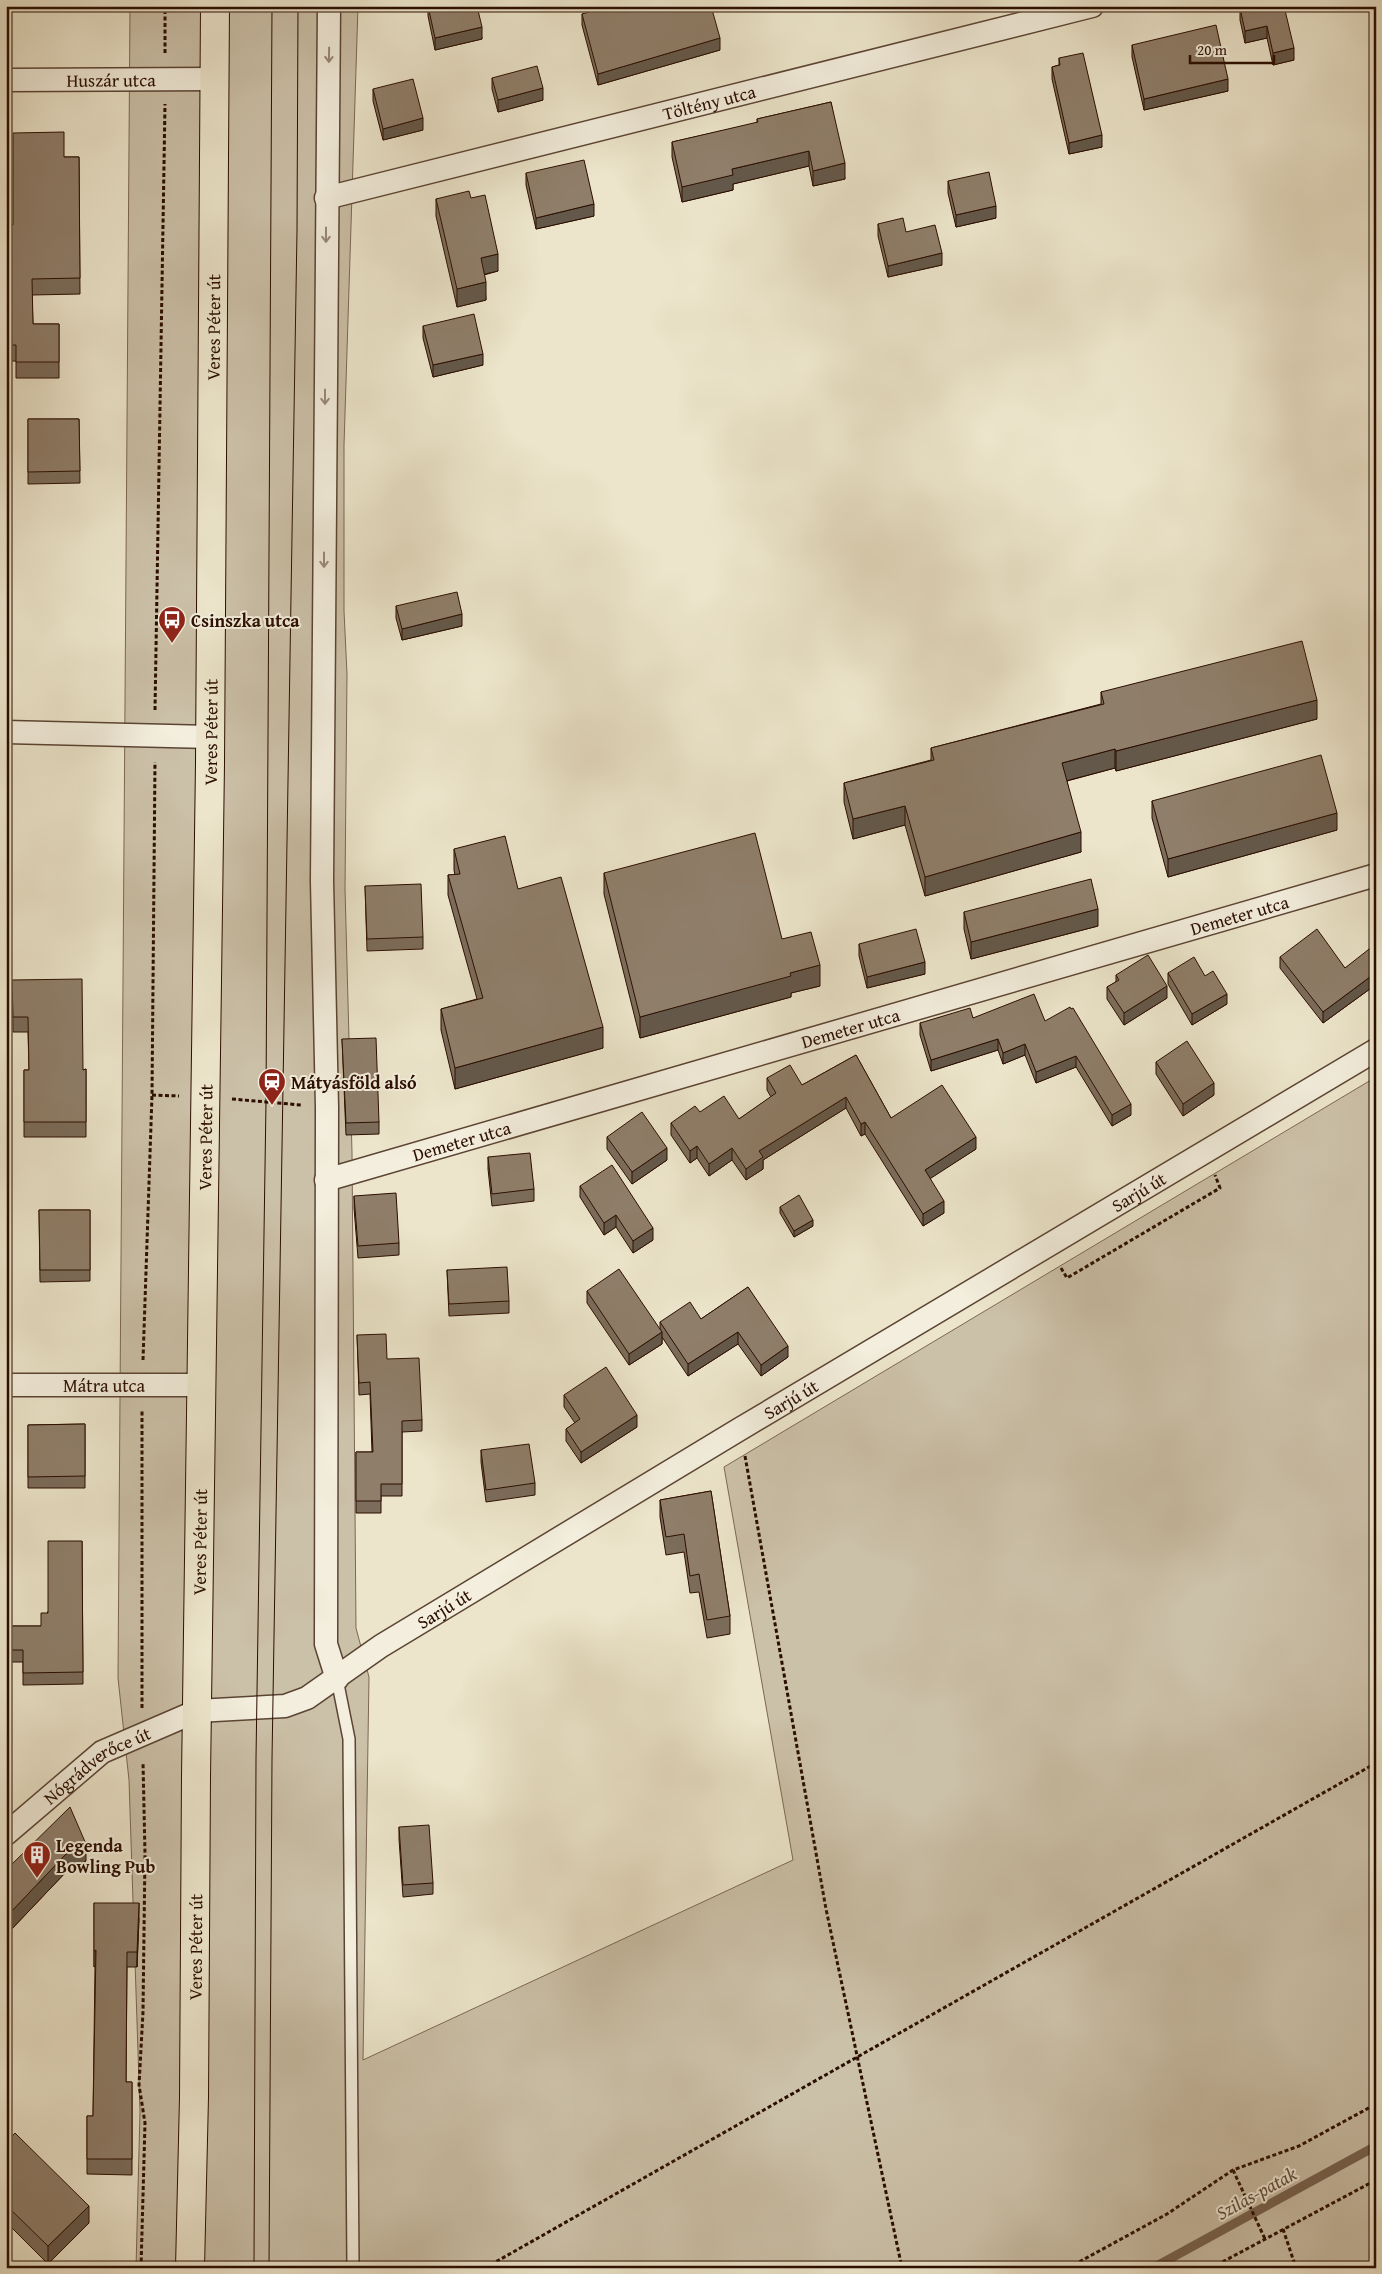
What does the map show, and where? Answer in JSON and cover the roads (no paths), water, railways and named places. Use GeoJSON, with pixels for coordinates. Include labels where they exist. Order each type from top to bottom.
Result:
{"type":"FeatureCollection","features":[{"type":"Feature","properties":{"kind":"main road","name":"Veres Péter út"},"geometry":{"type":"LineString","coordinates":[[190,2268],[194,2097],[197,1711],[210,737],[216,6]]}},
{"type":"Feature","properties":{"kind":"street"},"geometry":{"type":"LineString","coordinates":[[330,6],[326,198],[322,880],[327,1107],[326,1644],[337,1679]]}},
{"type":"Feature","properties":{"kind":"street","name":"Töltény utca"},"geometry":{"type":"LineString","coordinates":[[326,198],[1092,6]]}},
{"type":"Feature","properties":{"kind":"street","name":"Huszár utca"},"geometry":{"type":"LineString","coordinates":[[6,80],[216,80]]}},
{"type":"Feature","properties":{"kind":"street"},"geometry":{"type":"LineString","coordinates":[[6,732],[210,737]]}},
{"type":"Feature","properties":{"kind":"street","name":"Demeter utca"},"geometry":{"type":"LineString","coordinates":[[326,1180],[1376,875]]}},
{"type":"Feature","properties":{"kind":"street","name":"Sarjú út"},"geometry":{"type":"LineString","coordinates":[[197,1711],[285,1706],[307,1698],[337,1679],[381,1646],[740,1429],[1376,1050]]}},
{"type":"Feature","properties":{"kind":"street","name":"Mátra utca"},"geometry":{"type":"LineString","coordinates":[[6,1385],[201,1385]]}},
{"type":"Feature","properties":{"kind":"street","name":"Nógrádverőce út"},"geometry":{"type":"LineString","coordinates":[[6,1834],[102,1752],[197,1711]]}},
{"type":"Feature","properties":{"kind":"lane"},"geometry":{"type":"LineString","coordinates":[[337,1679],[349,1739],[353,2268]]}},
{"type":"Feature","properties":{"kind":"waterway","name":"Szilas-patak"},"geometry":{"type":"LineString","coordinates":[[1153,2268],[1376,2146]]}},
{"type":"Feature","properties":{"kind":"tram line"},"geometry":{"type":"LineString","coordinates":[[254,2268],[256,1758],[266,1102],[272,6]]}},
{"type":"Feature","properties":{"kind":"tram line"},"geometry":{"type":"LineString","coordinates":[[269,2268],[272,1759],[297,231],[298,6]]}},
{"type":"Feature","properties":{"kind":"place","name":"Csinszka utca"},"geometry":{"type":"Point","coordinates":[172,644]}},
{"type":"Feature","properties":{"kind":"place","name":"Mátyásföld alsó"},"geometry":{"type":"Point","coordinates":[272,1106]}},
{"type":"Feature","properties":{"kind":"place","name":"Legenda Bowling Pub"},"geometry":{"type":"Point","coordinates":[37,1879]}}]}
